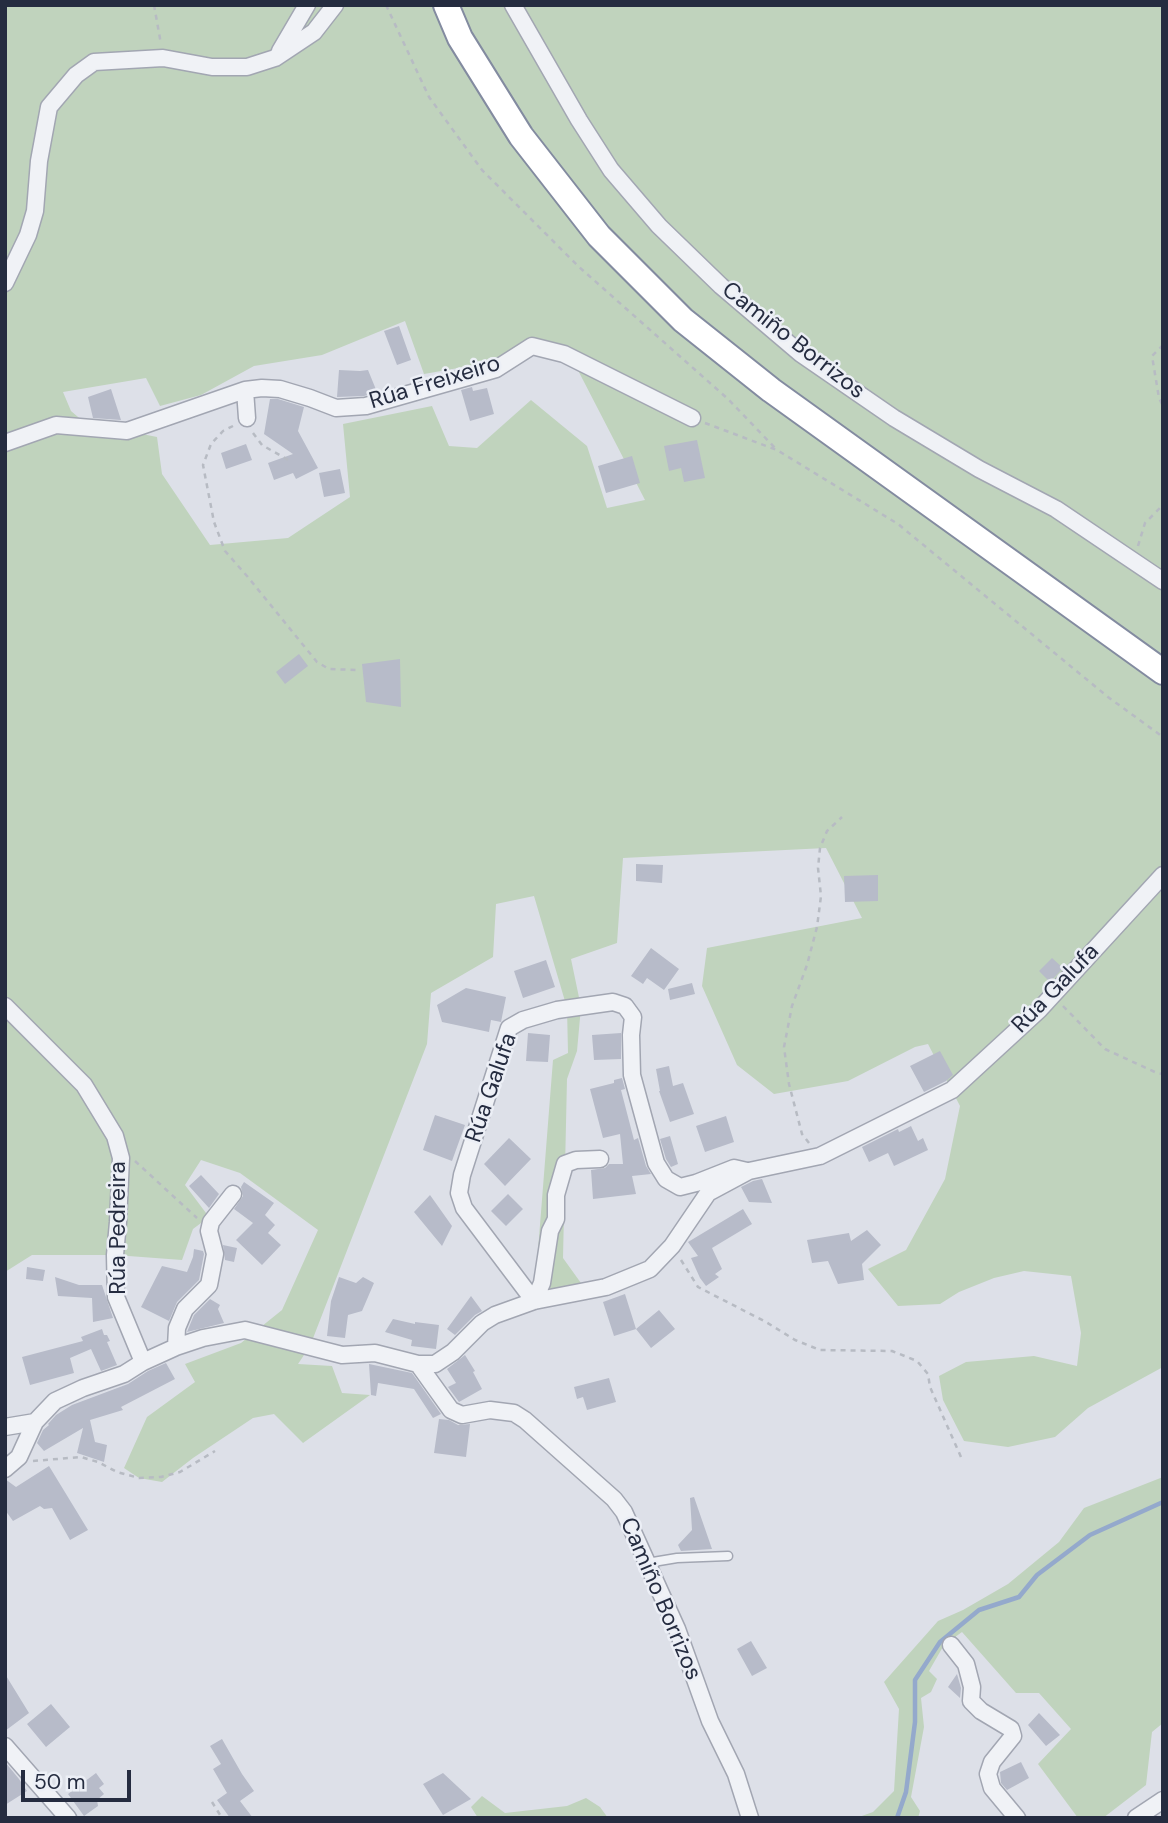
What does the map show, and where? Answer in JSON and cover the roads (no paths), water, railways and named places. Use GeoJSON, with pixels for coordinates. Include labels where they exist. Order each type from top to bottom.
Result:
{"type":"FeatureCollection","features":[{"type":"Feature","properties":{"kind":"highway"},"geometry":{"type":"LineString","coordinates":[[446,5],[460,38],[521,136],[599,236],[683,320],[771,390],[1163,672]]}},
{"type":"Feature","properties":{"kind":"street"},"geometry":{"type":"LineString","coordinates":[[275,58],[307,5]]}},
{"type":"Feature","properties":{"kind":"street"},"geometry":{"type":"LineString","coordinates":[[5,283],[28,236],[35,211],[39,161],[49,107],[76,75],[94,62],[163,58],[212,67],[247,67],[275,58],[314,32],[335,5]]}},
{"type":"Feature","properties":{"kind":"street","name":"Camiño Borrizos"},"geometry":{"type":"LineString","coordinates":[[513,5],[611,170],[659,226],[721,286],[801,354],[894,418],[979,469],[1056,509],[1163,581]]}},
{"type":"Feature","properties":{"kind":"street","name":"Rúa Freixeiro"},"geometry":{"type":"LineString","coordinates":[[5,443],[56,425],[127,431],[245,390],[262,388],[280,389],[336,408],[366,407],[496,369],[532,346],[564,354],[692,418]]}},
{"type":"Feature","properties":{"kind":"street"},"geometry":{"type":"LineString","coordinates":[[245,390],[247,418]]}},
{"type":"Feature","properties":{"kind":"street","name":"Rúa Galufa"},"geometry":{"type":"LineString","coordinates":[[418,1364],[435,1364],[495,1315],[534,1301],[606,1287],[650,1269],[672,1246],[708,1193],[749,1171],[820,1156],[953,1090],[1040,1010],[1163,875]]}},
{"type":"Feature","properties":{"kind":"street","name":"Rúa Galufa"},"geometry":{"type":"LineString","coordinates":[[534,1301],[464,1208],[460,1193],[462,1175],[509,1028],[523,1020],[557,1010],[613,1002],[625,1006],[633,1017],[632,1075],[656,1163],[666,1179],[680,1186],[696,1183],[734,1168],[749,1171]]}},
{"type":"Feature","properties":{"kind":"street","name":"Rúa Pedreira"},"geometry":{"type":"LineString","coordinates":[[5,1006],[84,1085],[115,1136],[121,1158],[115,1255],[116,1297],[143,1362]]}},
{"type":"Feature","properties":{"kind":"street"},"geometry":{"type":"LineString","coordinates":[[534,1301],[542,1283],[550,1231],[556,1219],[556,1195],[565,1164],[576,1160],[600,1159]]}},
{"type":"Feature","properties":{"kind":"street"},"geometry":{"type":"LineString","coordinates":[[176,1347],[177,1328],[186,1309],[209,1285],[215,1254],[209,1231],[211,1222],[233,1194]]}},
{"type":"Feature","properties":{"kind":"street"},"geometry":{"type":"LineString","coordinates":[[5,1469],[19,1457],[36,1422],[55,1401],[124,1374],[176,1347],[203,1338],[245,1330],[342,1355],[375,1353],[418,1364]]}},
{"type":"Feature","properties":{"kind":"street","name":"Camiño Borrizos"},"geometry":{"type":"LineString","coordinates":[[418,1364],[451,1410],[462,1415],[490,1410],[514,1413],[614,1499],[624,1512],[677,1629],[710,1721],[736,1773],[750,1818]]}},
{"type":"Feature","properties":{"kind":"street"},"geometry":{"type":"LineString","coordinates":[[5,1427],[36,1422]]}},
{"type":"Feature","properties":{"kind":"street"},"geometry":{"type":"LineString","coordinates":[[951,1645],[966,1664],[972,1687],[971,1700],[981,1711],[1011,1730],[1013,1736],[992,1762],[988,1774],[992,1788],[1017,1818]]}},
{"type":"Feature","properties":{"kind":"street"},"geometry":{"type":"LineString","coordinates":[[5,1745],[68,1818]]}},
{"type":"Feature","properties":{"kind":"street"},"geometry":{"type":"LineString","coordinates":[[1136,1818],[1163,1800]]}},
{"type":"Feature","properties":{"kind":"lane"},"geometry":{"type":"LineString","coordinates":[[647,1563],[677,1558],[728,1556]]}},
{"type":"Feature","properties":{"kind":"waterway"},"geometry":{"type":"LineString","coordinates":[[897,1818],[906,1792],[915,1722],[915,1680],[940,1642],[979,1610],[1019,1597],[1037,1575],[1090,1535],[1163,1502]]}}]}
